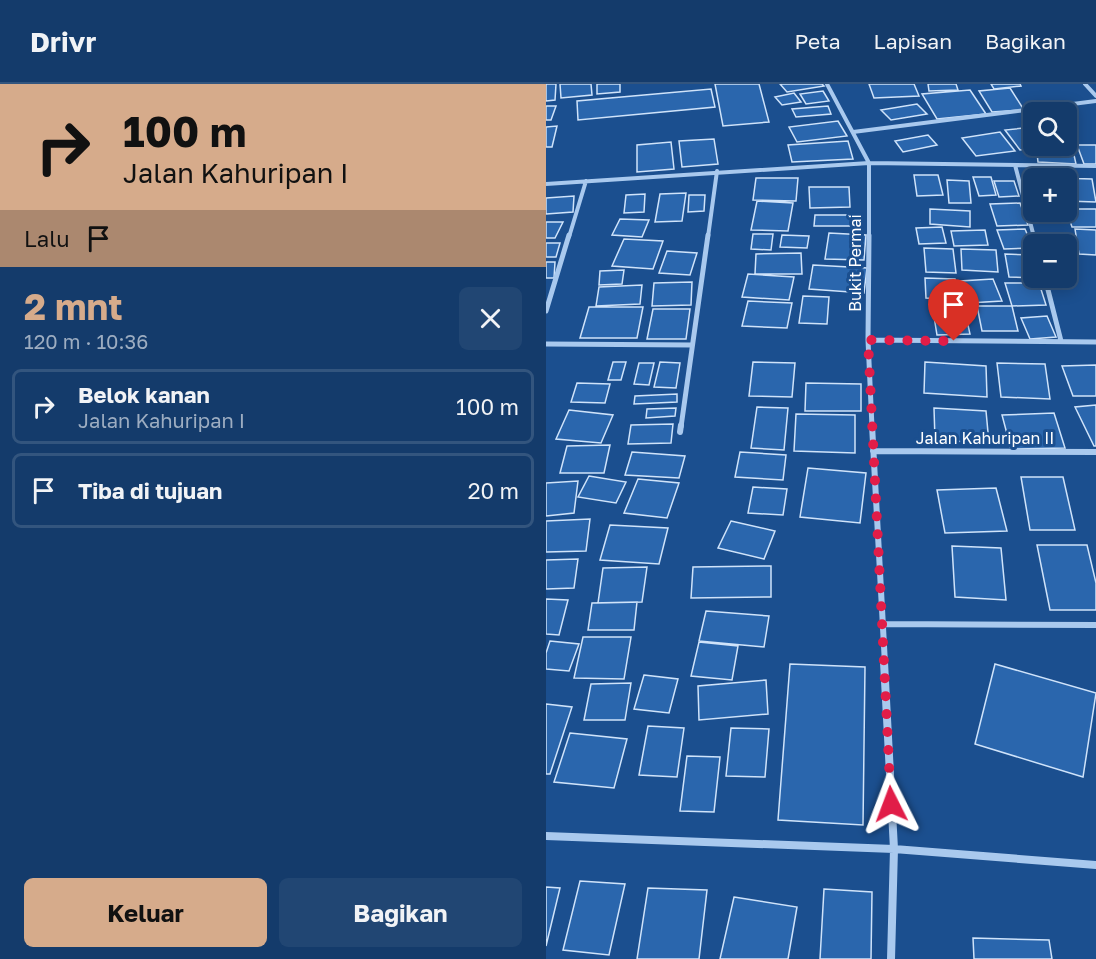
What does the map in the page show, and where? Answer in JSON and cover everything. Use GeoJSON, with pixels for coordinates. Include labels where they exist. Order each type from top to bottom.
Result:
{"type":"FeatureCollection","features":[{"type":"Feature","properties":{"kind":"street","name":"Bukit Permai"},"geometry":{"type":"LineString","coordinates":[[827,84],[869,163],[868,340],[894,849],[891,959]]}},
{"type":"Feature","properties":{"kind":"street"},"geometry":{"type":"LineString","coordinates":[[1085,84],[1096,96]]}},
{"type":"Feature","properties":{"kind":"street"},"geometry":{"type":"LineString","coordinates":[[853,132],[997,116],[1096,101]]}},
{"type":"Feature","properties":{"kind":"street"},"geometry":{"type":"LineString","coordinates":[[546,184],[717,171],[869,163],[1096,166]]}},
{"type":"Feature","properties":{"kind":"street"},"geometry":{"type":"LineString","coordinates":[[1015,165],[1033,234]]}},
{"type":"Feature","properties":{"kind":"street"},"geometry":{"type":"LineString","coordinates":[[680,432],[717,171]]}},
{"type":"Feature","properties":{"kind":"street"},"geometry":{"type":"LineString","coordinates":[[546,311],[586,181]]}},
{"type":"Feature","properties":{"kind":"street"},"geometry":{"type":"LineString","coordinates":[[1048,288],[1061,341]]}},
{"type":"Feature","properties":{"kind":"street"},"geometry":{"type":"LineString","coordinates":[[868,340],[1096,342]]}},
{"type":"Feature","properties":{"kind":"street"},"geometry":{"type":"LineString","coordinates":[[546,344],[692,345]]}},
{"type":"Feature","properties":{"kind":"street","name":"Jalan Kahuripan II"},"geometry":{"type":"LineString","coordinates":[[873,451],[1096,452]]}},
{"type":"Feature","properties":{"kind":"street"},"geometry":{"type":"LineString","coordinates":[[882,624],[1096,625]]}},
{"type":"Feature","properties":{"kind":"street"},"geometry":{"type":"LineString","coordinates":[[546,836],[894,849],[1096,865]]}},
{"type":"Feature","properties":{"kind":"building"},"geometry":{"type":"Polygon","coordinates":[[[546,84],[556,84],[555,100],[546,101],[546,84]]]}},
{"type":"Feature","properties":{"kind":"building"},"geometry":{"type":"Polygon","coordinates":[[[560,84],[591,84],[592,95],[561,98],[560,84]]]}},
{"type":"Feature","properties":{"kind":"building"},"geometry":{"type":"Polygon","coordinates":[[[597,84],[620,84],[620,92],[597,94],[597,84]]]}},
{"type":"Feature","properties":{"kind":"building"},"geometry":{"type":"Polygon","coordinates":[[[715,84],[759,84],[769,122],[723,126],[715,84]]]}},
{"type":"Feature","properties":{"kind":"building"},"geometry":{"type":"Polygon","coordinates":[[[780,84],[822,84],[824,86],[787,92],[780,84]]]}},
{"type":"Feature","properties":{"kind":"building"},"geometry":{"type":"Polygon","coordinates":[[[869,84],[914,84],[919,96],[874,98],[869,84]]]}},
{"type":"Feature","properties":{"kind":"building"},"geometry":{"type":"Polygon","coordinates":[[[928,84],[956,84],[958,90],[929,91],[928,84]]]}},
{"type":"Feature","properties":{"kind":"building"},"geometry":{"type":"Polygon","coordinates":[[[991,84],[1020,84],[1021,86],[994,89],[991,84]]]}},
{"type":"Feature","properties":{"kind":"building"},"geometry":{"type":"Polygon","coordinates":[[[1010,88],[1023,110],[992,112],[979,91],[1010,88]]]}},
{"type":"Feature","properties":{"kind":"building"},"geometry":{"type":"Polygon","coordinates":[[[711,89],[715,107],[578,120],[577,101],[711,89]]]}},
{"type":"Feature","properties":{"kind":"building"},"geometry":{"type":"Polygon","coordinates":[[[970,90],[986,114],[937,119],[922,94],[970,90]]]}},
{"type":"Feature","properties":{"kind":"building"},"geometry":{"type":"Polygon","coordinates":[[[823,91],[829,101],[806,104],[800,94],[823,91]]]}},
{"type":"Feature","properties":{"kind":"building"},"geometry":{"type":"Polygon","coordinates":[[[794,93],[801,102],[782,105],[775,97],[794,93]]]}},
{"type":"Feature","properties":{"kind":"building"},"geometry":{"type":"Polygon","coordinates":[[[917,104],[927,114],[891,120],[881,110],[917,104]]]}},
{"type":"Feature","properties":{"kind":"building"},"geometry":{"type":"Polygon","coordinates":[[[546,106],[556,106],[551,120],[546,120],[546,106]]]}},
{"type":"Feature","properties":{"kind":"building"},"geometry":{"type":"Polygon","coordinates":[[[828,106],[831,114],[796,117],[792,109],[828,106]]]}},
{"type":"Feature","properties":{"kind":"building"},"geometry":{"type":"Polygon","coordinates":[[[838,121],[847,136],[797,142],[789,127],[838,121]]]}},
{"type":"Feature","properties":{"kind":"building"},"geometry":{"type":"Polygon","coordinates":[[[557,126],[552,147],[546,147],[546,127],[557,126]]]}},
{"type":"Feature","properties":{"kind":"building"},"geometry":{"type":"Polygon","coordinates":[[[1023,128],[1023,150],[1020,150],[1005,130],[1023,128]]]}},
{"type":"Feature","properties":{"kind":"building"},"geometry":{"type":"Polygon","coordinates":[[[1000,132],[1015,151],[976,156],[962,138],[1000,132]]]}},
{"type":"Feature","properties":{"kind":"building"},"geometry":{"type":"Polygon","coordinates":[[[928,135],[937,145],[903,152],[895,141],[928,135]]]}},
{"type":"Feature","properties":{"kind":"building"},"geometry":{"type":"Polygon","coordinates":[[[714,139],[718,164],[682,167],[679,141],[714,139]]]}},
{"type":"Feature","properties":{"kind":"building"},"geometry":{"type":"Polygon","coordinates":[[[848,141],[853,159],[792,162],[788,145],[848,141]]]}},
{"type":"Feature","properties":{"kind":"building"},"geometry":{"type":"Polygon","coordinates":[[[671,142],[674,169],[637,172],[637,145],[671,142]]]}},
{"type":"Feature","properties":{"kind":"building"},"geometry":{"type":"Polygon","coordinates":[[[1077,145],[1096,145],[1096,164],[1084,164],[1077,145]]]}},
{"type":"Feature","properties":{"kind":"building"},"geometry":{"type":"Polygon","coordinates":[[[1037,156],[1074,156],[1076,164],[1038,162],[1037,156]]]}},
{"type":"Feature","properties":{"kind":"building"},"geometry":{"type":"Polygon","coordinates":[[[914,175],[938,175],[943,195],[917,196],[914,175]]]}},
{"type":"Feature","properties":{"kind":"building"},"geometry":{"type":"Polygon","coordinates":[[[973,177],[991,177],[996,195],[979,196],[973,177]]]}},
{"type":"Feature","properties":{"kind":"building"},"geometry":{"type":"Polygon","coordinates":[[[756,178],[798,178],[796,201],[753,200],[756,178]]]}},
{"type":"Feature","properties":{"kind":"building"},"geometry":{"type":"Polygon","coordinates":[[[1077,178],[1092,179],[1096,202],[1077,201],[1077,178]]]}},
{"type":"Feature","properties":{"kind":"building"},"geometry":{"type":"Polygon","coordinates":[[[947,180],[969,181],[971,203],[949,203],[947,180]]]}},
{"type":"Feature","properties":{"kind":"building"},"geometry":{"type":"Polygon","coordinates":[[[994,181],[1014,181],[1019,196],[999,197],[994,181]]]}},
{"type":"Feature","properties":{"kind":"building"},"geometry":{"type":"Polygon","coordinates":[[[809,187],[849,187],[850,207],[810,208],[809,187]]]}},
{"type":"Feature","properties":{"kind":"building"},"geometry":{"type":"Polygon","coordinates":[[[686,193],[682,221],[655,222],[660,194],[686,193]]]}},
{"type":"Feature","properties":{"kind":"building"},"geometry":{"type":"Polygon","coordinates":[[[645,194],[644,212],[624,213],[626,195],[645,194]]]}},
{"type":"Feature","properties":{"kind":"building"},"geometry":{"type":"Polygon","coordinates":[[[689,195],[705,195],[704,211],[688,212],[689,195]]]}},
{"type":"Feature","properties":{"kind":"building"},"geometry":{"type":"Polygon","coordinates":[[[574,196],[573,212],[546,214],[546,198],[574,196]]]}},
{"type":"Feature","properties":{"kind":"building"},"geometry":{"type":"Polygon","coordinates":[[[757,201],[793,203],[788,231],[751,230],[757,201]]]}},
{"type":"Feature","properties":{"kind":"building"},"geometry":{"type":"Polygon","coordinates":[[[1020,203],[1023,222],[1027,222],[1028,225],[997,226],[990,204],[1020,203]]]}},
{"type":"Feature","properties":{"kind":"building"},"geometry":{"type":"Polygon","coordinates":[[[930,209],[970,211],[970,227],[930,224],[930,209]]]}},
{"type":"Feature","properties":{"kind":"building"},"geometry":{"type":"Polygon","coordinates":[[[1077,209],[1096,209],[1096,227],[1072,227],[1070,222],[1077,222],[1077,209]]]}},
{"type":"Feature","properties":{"kind":"building"},"geometry":{"type":"Polygon","coordinates":[[[815,215],[860,215],[860,226],[814,226],[815,215]]]}},
{"type":"Feature","properties":{"kind":"building"},"geometry":{"type":"Polygon","coordinates":[[[620,219],[649,220],[642,237],[612,235],[620,219]]]}},
{"type":"Feature","properties":{"kind":"building"},"geometry":{"type":"Polygon","coordinates":[[[546,222],[563,222],[555,238],[546,238],[546,222]]]}},
{"type":"Feature","properties":{"kind":"building"},"geometry":{"type":"Polygon","coordinates":[[[942,227],[946,243],[919,244],[916,228],[942,227]]]}},
{"type":"Feature","properties":{"kind":"building"},"geometry":{"type":"Polygon","coordinates":[[[1025,229],[1027,234],[1023,234],[1023,248],[1004,249],[997,230],[1025,229]]]}},
{"type":"Feature","properties":{"kind":"building"},"geometry":{"type":"Polygon","coordinates":[[[1075,229],[1096,230],[1096,255],[1079,254],[1075,229]]]}},
{"type":"Feature","properties":{"kind":"building"},"geometry":{"type":"Polygon","coordinates":[[[985,230],[988,245],[954,246],[951,231],[985,230]]]}},
{"type":"Feature","properties":{"kind":"building"},"geometry":{"type":"Polygon","coordinates":[[[829,233],[866,235],[864,260],[825,259],[829,233]]]}},
{"type":"Feature","properties":{"kind":"building"},"geometry":{"type":"Polygon","coordinates":[[[753,234],[773,234],[771,250],[751,249],[753,234]]]}},
{"type":"Feature","properties":{"kind":"building"},"geometry":{"type":"Polygon","coordinates":[[[782,235],[809,236],[807,248],[780,247],[782,235]]]}},
{"type":"Feature","properties":{"kind":"building"},"geometry":{"type":"Polygon","coordinates":[[[624,239],[663,241],[653,269],[612,266],[624,239]]]}},
{"type":"Feature","properties":{"kind":"building"},"geometry":{"type":"Polygon","coordinates":[[[546,243],[560,243],[556,257],[546,257],[546,243]]]}},
{"type":"Feature","properties":{"kind":"building"},"geometry":{"type":"Polygon","coordinates":[[[924,248],[953,249],[956,273],[926,272],[924,248]]]}},
{"type":"Feature","properties":{"kind":"building"},"geometry":{"type":"Polygon","coordinates":[[[961,249],[996,250],[998,272],[962,270],[961,249]]]}},
{"type":"Feature","properties":{"kind":"building"},"geometry":{"type":"Polygon","coordinates":[[[667,251],[697,253],[690,275],[659,273],[667,251]]]}},
{"type":"Feature","properties":{"kind":"building"},"geometry":{"type":"Polygon","coordinates":[[[801,253],[802,274],[755,274],[756,254],[801,253]]]}},
{"type":"Feature","properties":{"kind":"building"},"geometry":{"type":"Polygon","coordinates":[[[1005,254],[1023,255],[1023,278],[1009,277],[1005,254]]]}},
{"type":"Feature","properties":{"kind":"building"},"geometry":{"type":"Polygon","coordinates":[[[546,262],[555,262],[554,278],[546,278],[546,262]]]}},
{"type":"Feature","properties":{"kind":"building"},"geometry":{"type":"Polygon","coordinates":[[[813,265],[867,268],[864,293],[809,289],[813,265]]]}},
{"type":"Feature","properties":{"kind":"building"},"geometry":{"type":"Polygon","coordinates":[[[624,270],[622,284],[599,285],[600,271],[624,270]]]}},
{"type":"Feature","properties":{"kind":"building"},"geometry":{"type":"Polygon","coordinates":[[[748,274],[794,277],[789,300],[742,297],[748,274]]]}},
{"type":"Feature","properties":{"kind":"building"},"geometry":{"type":"Polygon","coordinates":[[[925,278],[955,279],[956,300],[926,298],[925,278]]]}},
{"type":"Feature","properties":{"kind":"building"},"geometry":{"type":"Polygon","coordinates":[[[993,279],[1002,301],[968,303],[960,281],[993,279]]]}},
{"type":"Feature","properties":{"kind":"building"},"geometry":{"type":"Polygon","coordinates":[[[692,282],[691,305],[652,306],[654,283],[692,282]]]}},
{"type":"Feature","properties":{"kind":"building"},"geometry":{"type":"Polygon","coordinates":[[[1005,283],[1023,283],[1023,288],[1041,288],[1046,305],[1012,306],[1005,283]]]}},
{"type":"Feature","properties":{"kind":"building"},"geometry":{"type":"Polygon","coordinates":[[[642,285],[640,304],[596,306],[599,287],[642,285]]]}},
{"type":"Feature","properties":{"kind":"building"},"geometry":{"type":"Polygon","coordinates":[[[803,296],[829,297],[827,324],[799,323],[803,296]]]}},
{"type":"Feature","properties":{"kind":"building"},"geometry":{"type":"Polygon","coordinates":[[[748,301],[792,303],[787,328],[742,326],[748,301]]]}},
{"type":"Feature","properties":{"kind":"building"},"geometry":{"type":"Polygon","coordinates":[[[963,303],[970,334],[937,335],[932,304],[963,303]]]}},
{"type":"Feature","properties":{"kind":"building"},"geometry":{"type":"Polygon","coordinates":[[[977,306],[1012,306],[1018,331],[982,331],[977,306]]]}},
{"type":"Feature","properties":{"kind":"building"},"geometry":{"type":"Polygon","coordinates":[[[589,307],[643,307],[637,338],[580,338],[589,307]]]}},
{"type":"Feature","properties":{"kind":"building"},"geometry":{"type":"Polygon","coordinates":[[[653,309],[690,309],[686,339],[647,339],[653,309]]]}},
{"type":"Feature","properties":{"kind":"building"},"geometry":{"type":"Polygon","coordinates":[[[1047,316],[1056,337],[1030,339],[1021,318],[1047,316]]]}},
{"type":"Feature","properties":{"kind":"building"},"geometry":{"type":"Polygon","coordinates":[[[613,362],[626,362],[621,380],[608,380],[613,362]]]}},
{"type":"Feature","properties":{"kind":"building"},"geometry":{"type":"Polygon","coordinates":[[[660,362],[680,363],[676,388],[654,387],[660,362]]]}},
{"type":"Feature","properties":{"kind":"building"},"geometry":{"type":"Polygon","coordinates":[[[753,362],[795,363],[792,397],[749,396],[753,362]]]}},
{"type":"Feature","properties":{"kind":"building"},"geometry":{"type":"Polygon","coordinates":[[[925,362],[986,366],[987,397],[924,393],[925,362]]]}},
{"type":"Feature","properties":{"kind":"building"},"geometry":{"type":"Polygon","coordinates":[[[639,363],[654,363],[649,385],[634,384],[639,363]]]}},
{"type":"Feature","properties":{"kind":"building"},"geometry":{"type":"Polygon","coordinates":[[[997,363],[1045,364],[1050,399],[1001,397],[997,363]]]}},
{"type":"Feature","properties":{"kind":"building"},"geometry":{"type":"Polygon","coordinates":[[[1096,365],[1096,396],[1073,396],[1062,366],[1096,365]]]}},
{"type":"Feature","properties":{"kind":"building"},"geometry":{"type":"Polygon","coordinates":[[[577,383],[610,384],[605,403],[571,402],[577,383]]]}},
{"type":"Feature","properties":{"kind":"building"},"geometry":{"type":"Polygon","coordinates":[[[806,383],[861,384],[861,411],[805,411],[806,383]]]}},
{"type":"Feature","properties":{"kind":"building"},"geometry":{"type":"Polygon","coordinates":[[[677,394],[677,402],[634,404],[635,396],[677,394]]]}},
{"type":"Feature","properties":{"kind":"building"},"geometry":{"type":"Polygon","coordinates":[[[1096,405],[1096,446],[1094,446],[1075,407],[1096,405]]]}},
{"type":"Feature","properties":{"kind":"building"},"geometry":{"type":"Polygon","coordinates":[[[757,407],[788,408],[784,450],[751,448],[757,407]]]}},
{"type":"Feature","properties":{"kind":"building"},"geometry":{"type":"Polygon","coordinates":[[[676,408],[675,416],[646,418],[647,409],[676,408]]]}},
{"type":"Feature","properties":{"kind":"building"},"geometry":{"type":"Polygon","coordinates":[[[934,408],[986,411],[989,443],[935,440],[934,408]]]}},
{"type":"Feature","properties":{"kind":"building"},"geometry":{"type":"Polygon","coordinates":[[[569,410],[613,415],[601,443],[556,439],[569,410]]]}},
{"type":"Feature","properties":{"kind":"building"},"geometry":{"type":"Polygon","coordinates":[[[1054,413],[1065,448],[1011,449],[1002,415],[1054,413]]]}},
{"type":"Feature","properties":{"kind":"building"},"geometry":{"type":"Polygon","coordinates":[[[796,414],[855,415],[855,453],[794,451],[796,414]]]}},
{"type":"Feature","properties":{"kind":"building"},"geometry":{"type":"Polygon","coordinates":[[[673,424],[671,443],[628,444],[631,425],[673,424]]]}},
{"type":"Feature","properties":{"kind":"building"},"geometry":{"type":"Polygon","coordinates":[[[610,445],[604,473],[560,473],[567,446],[610,445]]]}},
{"type":"Feature","properties":{"kind":"building"},"geometry":{"type":"Polygon","coordinates":[[[632,452],[685,456],[679,478],[625,475],[632,452]]]}},
{"type":"Feature","properties":{"kind":"building"},"geometry":{"type":"Polygon","coordinates":[[[740,452],[786,455],[783,480],[735,477],[740,452]]]}},
{"type":"Feature","properties":{"kind":"building"},"geometry":{"type":"Polygon","coordinates":[[[808,468],[866,473],[860,523],[800,517],[808,468]]]}},
{"type":"Feature","properties":{"kind":"building"},"geometry":{"type":"Polygon","coordinates":[[[589,476],[626,482],[616,503],[578,497],[589,476]]]}},
{"type":"Feature","properties":{"kind":"building"},"geometry":{"type":"Polygon","coordinates":[[[1021,477],[1063,477],[1075,530],[1030,530],[1021,477]]]}},
{"type":"Feature","properties":{"kind":"building"},"geometry":{"type":"Polygon","coordinates":[[[638,479],[679,483],[667,518],[624,513],[638,479]]]}},
{"type":"Feature","properties":{"kind":"building"},"geometry":{"type":"Polygon","coordinates":[[[578,481],[574,513],[546,516],[546,483],[578,481]]]}},
{"type":"Feature","properties":{"kind":"building"},"geometry":{"type":"Polygon","coordinates":[[[753,487],[787,489],[783,515],[748,513],[753,487]]]}},
{"type":"Feature","properties":{"kind":"building"},"geometry":{"type":"Polygon","coordinates":[[[996,488],[1007,531],[945,533],[937,490],[996,488]]]}},
{"type":"Feature","properties":{"kind":"building"},"geometry":{"type":"Polygon","coordinates":[[[590,519],[586,551],[546,552],[546,521],[590,519]]]}},
{"type":"Feature","properties":{"kind":"building"},"geometry":{"type":"Polygon","coordinates":[[[731,521],[775,531],[764,559],[718,548],[731,521]]]}},
{"type":"Feature","properties":{"kind":"building"},"geometry":{"type":"Polygon","coordinates":[[[610,525],[668,528],[659,564],[600,560],[610,525]]]}},
{"type":"Feature","properties":{"kind":"building"},"geometry":{"type":"Polygon","coordinates":[[[1037,545],[1087,545],[1096,583],[1096,610],[1050,610],[1037,545]]]}},
{"type":"Feature","properties":{"kind":"building"},"geometry":{"type":"Polygon","coordinates":[[[952,546],[1001,548],[1006,600],[955,597],[952,546]]]}},
{"type":"Feature","properties":{"kind":"building"},"geometry":{"type":"Polygon","coordinates":[[[578,559],[574,588],[546,589],[546,560],[578,559]]]}},
{"type":"Feature","properties":{"kind":"building"},"geometry":{"type":"Polygon","coordinates":[[[771,566],[771,597],[691,598],[693,567],[771,566]]]}},
{"type":"Feature","properties":{"kind":"building"},"geometry":{"type":"Polygon","coordinates":[[[647,567],[642,602],[598,603],[603,568],[647,567]]]}},
{"type":"Feature","properties":{"kind":"building"},"geometry":{"type":"Polygon","coordinates":[[[546,599],[568,600],[559,635],[546,634],[546,599]]]}},
{"type":"Feature","properties":{"kind":"building"},"geometry":{"type":"Polygon","coordinates":[[[637,602],[634,630],[588,630],[592,603],[637,602]]]}},
{"type":"Feature","properties":{"kind":"building"},"geometry":{"type":"Polygon","coordinates":[[[706,611],[769,616],[764,647],[699,641],[706,611]]]}},
{"type":"Feature","properties":{"kind":"building"},"geometry":{"type":"Polygon","coordinates":[[[583,637],[631,637],[624,679],[574,678],[583,637]]]}},
{"type":"Feature","properties":{"kind":"building"},"geometry":{"type":"Polygon","coordinates":[[[550,641],[579,644],[569,671],[546,669],[546,653],[550,641]]]}},
{"type":"Feature","properties":{"kind":"building"},"geometry":{"type":"Polygon","coordinates":[[[699,642],[738,646],[732,680],[691,676],[699,642]]]}},
{"type":"Feature","properties":{"kind":"building"},"geometry":{"type":"Polygon","coordinates":[[[790,664],[865,667],[863,825],[778,820],[790,664]]]}},
{"type":"Feature","properties":{"kind":"building"},"geometry":{"type":"Polygon","coordinates":[[[995,664],[1096,693],[1083,777],[975,744],[995,664]]]}},
{"type":"Feature","properties":{"kind":"building"},"geometry":{"type":"Polygon","coordinates":[[[644,675],[678,679],[669,713],[634,709],[644,675]]]}},
{"type":"Feature","properties":{"kind":"building"},"geometry":{"type":"Polygon","coordinates":[[[766,680],[768,714],[699,720],[698,686],[766,680]]]}},
{"type":"Feature","properties":{"kind":"building"},"geometry":{"type":"Polygon","coordinates":[[[631,683],[625,720],[584,720],[591,684],[631,683]]]}},
{"type":"Feature","properties":{"kind":"building"},"geometry":{"type":"Polygon","coordinates":[[[546,704],[572,707],[550,774],[546,774],[546,704]]]}},
{"type":"Feature","properties":{"kind":"building"},"geometry":{"type":"Polygon","coordinates":[[[648,726],[684,728],[677,777],[639,775],[648,726]]]}},
{"type":"Feature","properties":{"kind":"building"},"geometry":{"type":"Polygon","coordinates":[[[731,728],[769,729],[765,777],[726,776],[731,728]]]}},
{"type":"Feature","properties":{"kind":"building"},"geometry":{"type":"Polygon","coordinates":[[[570,733],[627,739],[614,788],[554,782],[570,733]]]}},
{"type":"Feature","properties":{"kind":"building"},"geometry":{"type":"Polygon","coordinates":[[[687,756],[720,757],[714,812],[680,811],[687,756]]]}},
{"type":"Feature","properties":{"kind":"building"},"geometry":{"type":"Polygon","coordinates":[[[580,881],[625,884],[609,955],[563,950],[580,881]]]}},
{"type":"Feature","properties":{"kind":"building"},"geometry":{"type":"Polygon","coordinates":[[[546,887],[560,888],[546,946],[546,887]]]}},
{"type":"Feature","properties":{"kind":"building"},"geometry":{"type":"Polygon","coordinates":[[[648,888],[707,890],[699,959],[637,959],[648,888]]]}},
{"type":"Feature","properties":{"kind":"building"},"geometry":{"type":"Polygon","coordinates":[[[824,889],[872,892],[871,959],[820,959],[824,889]]]}},
{"type":"Feature","properties":{"kind":"building"},"geometry":{"type":"Polygon","coordinates":[[[734,897],[797,907],[788,959],[720,959],[734,897]]]}},
{"type":"Feature","properties":{"kind":"building"},"geometry":{"type":"Polygon","coordinates":[[[973,938],[1049,940],[1052,959],[974,959],[973,938]]]}},
{"type":"Feature","properties":{"kind":"route"},"geometry":{"type":"LineString","coordinates":[[891,804],[868,340],[954,341]]}}]}
